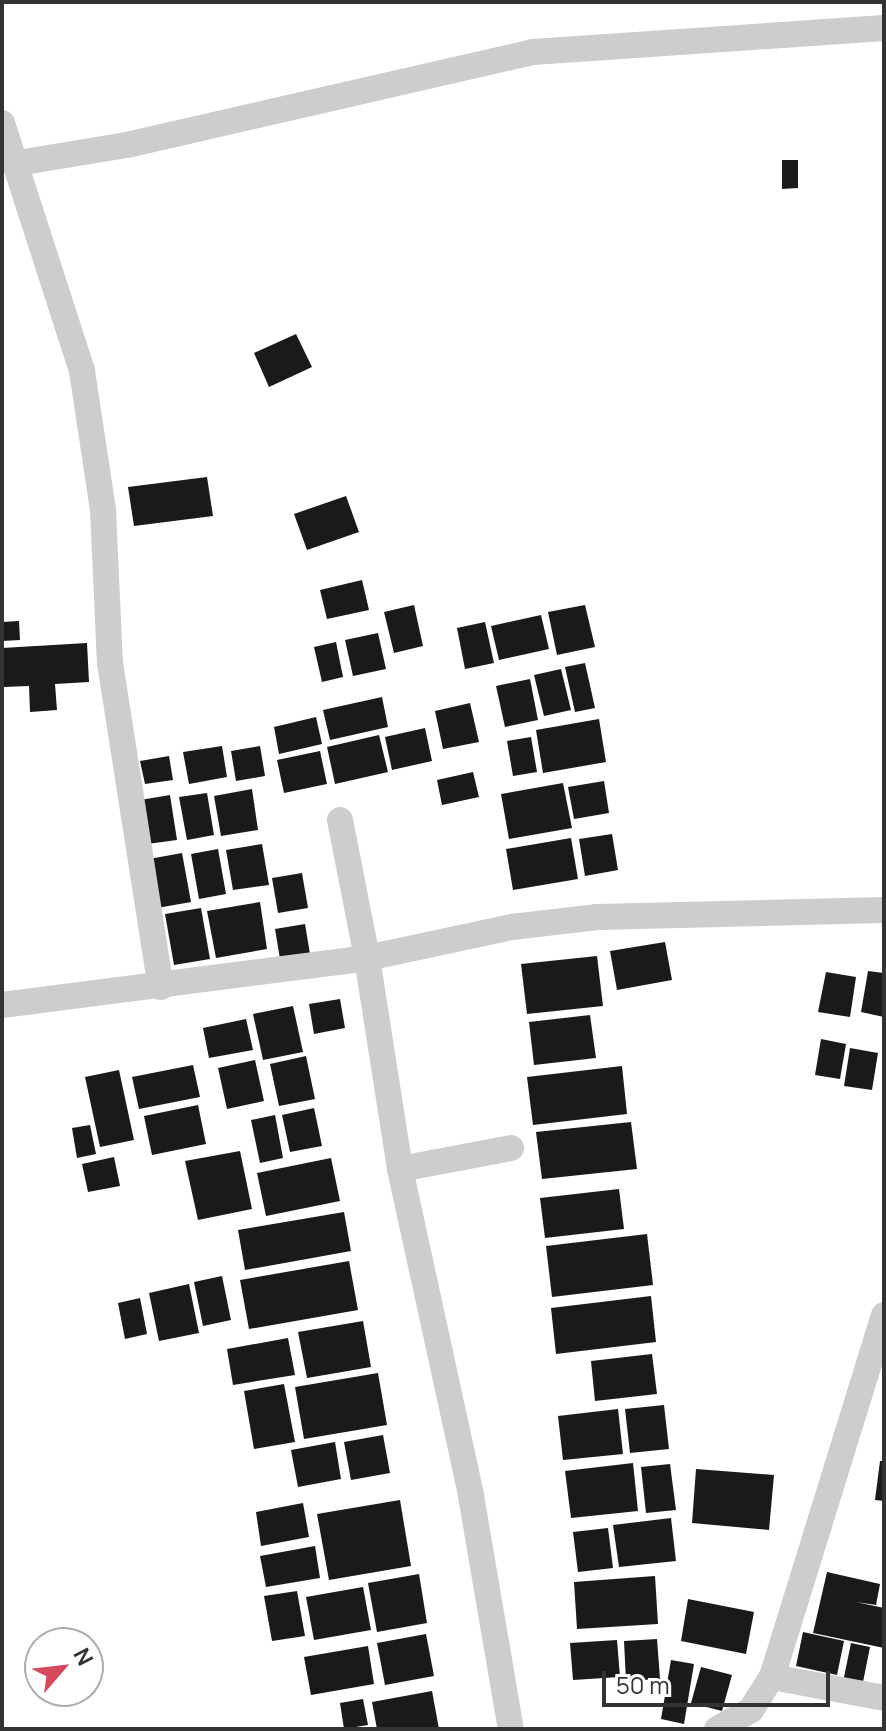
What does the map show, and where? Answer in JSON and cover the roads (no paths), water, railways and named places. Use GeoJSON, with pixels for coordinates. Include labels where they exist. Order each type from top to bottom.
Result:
{"type":"FeatureCollection","features":[{"type":"Feature","properties":{"kind":"street"},"geometry":{"type":"LineString","coordinates":[[18,163],[127,145],[533,52],[884,28]]}},
{"type":"Feature","properties":{"kind":"street"},"geometry":{"type":"LineString","coordinates":[[2,123],[18,163],[82,371],[103,510],[110,663],[161,987]]}},
{"type":"Feature","properties":{"kind":"street"},"geometry":{"type":"LineString","coordinates":[[340,820],[367,958],[400,1169],[471,1496],[511,1729]]}},
{"type":"Feature","properties":{"kind":"street"},"geometry":{"type":"LineString","coordinates":[[2,1005],[161,987],[367,958],[512,927],[597,917],[884,910]]}},
{"type":"Feature","properties":{"kind":"street"},"geometry":{"type":"LineString","coordinates":[[400,1169],[511,1148]]}},
{"type":"Feature","properties":{"kind":"street"},"geometry":{"type":"LineString","coordinates":[[717,1729],[751,1710],[772,1677],[884,1315]]}},
{"type":"Feature","properties":{"kind":"street"},"geometry":{"type":"LineString","coordinates":[[772,1677],[884,1698]]}}]}
